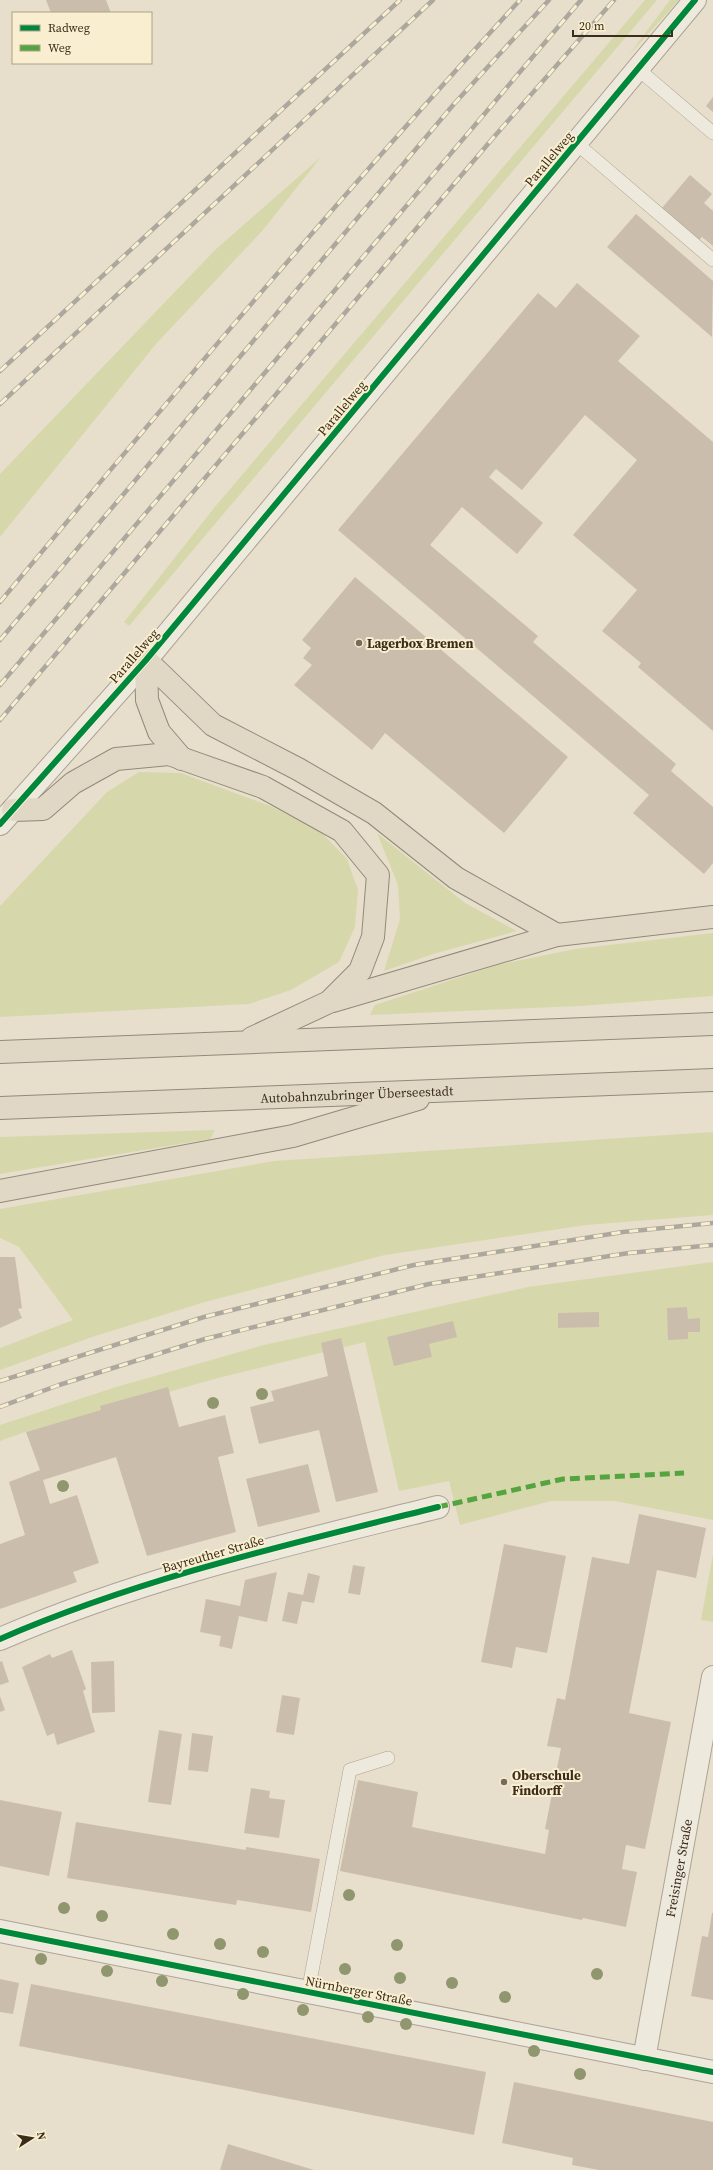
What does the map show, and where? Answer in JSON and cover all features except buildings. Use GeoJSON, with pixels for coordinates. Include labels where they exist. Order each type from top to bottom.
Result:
{"type":"FeatureCollection","features":[{"type":"Feature","properties":{"kind":"highway"},"geometry":{"type":"LineString","coordinates":[[146,660],[147,700],[159,732],[182,759]]}},
{"type":"Feature","properties":{"kind":"highway"},"geometry":{"type":"LineString","coordinates":[[146,660],[213,725],[298,769],[374,812],[456,878],[557,935]]}},
{"type":"Feature","properties":{"kind":"highway"},"geometry":{"type":"LineString","coordinates":[[6,817],[43,808],[73,783],[116,759],[169,754],[263,787],[342,831],[378,875],[373,937],[360,971],[329,1002]]}},
{"type":"Feature","properties":{"kind":"highway"},"geometry":{"type":"LineString","coordinates":[[242,1042],[329,1002],[557,935],[713,917]]}},
{"type":"Feature","properties":{"kind":"highway"},"geometry":{"type":"LineString","coordinates":[[0,1052],[713,1024]]}},
{"type":"Feature","properties":{"kind":"highway","name":"Autobahnzubringer Überseestadt"},"geometry":{"type":"LineString","coordinates":[[0,1108],[713,1080]]}},
{"type":"Feature","properties":{"kind":"highway"},"geometry":{"type":"LineString","coordinates":[[0,1191],[293,1136],[450,1090]]}},
{"type":"Feature","properties":{"kind":"street","name":"Parallelweg"},"geometry":{"type":"LineString","coordinates":[[6,817],[146,660],[695,0]]}},
{"type":"Feature","properties":{"kind":"street","name":"Bayreuther Straße"},"geometry":{"type":"LineString","coordinates":[[0,1639],[35,1624],[165,1580],[287,1544],[438,1507]]}},
{"type":"Feature","properties":{"kind":"street","name":"Freisinger Straße"},"geometry":{"type":"LineString","coordinates":[[644,2059],[713,1677]]}},
{"type":"Feature","properties":{"kind":"street","name":"Nürnberger Straße"},"geometry":{"type":"LineString","coordinates":[[0,1931],[713,2072]]}},
{"type":"Feature","properties":{"kind":"lane"},"geometry":{"type":"LineString","coordinates":[[638,68],[713,132]]}},
{"type":"Feature","properties":{"kind":"lane"},"geometry":{"type":"LineString","coordinates":[[576,143],[713,260]]}},
{"type":"Feature","properties":{"kind":"lane"},"geometry":{"type":"LineString","coordinates":[[308,1992],[350,1770],[388,1758]]}},
{"type":"Feature","properties":{"kind":"green space"},"geometry":{"type":"Polygon","coordinates":[[[645,0],[657,0],[129,626],[124,622],[214,508],[645,0]]]}},
{"type":"Feature","properties":{"kind":"green space"},"geometry":{"type":"Polygon","coordinates":[[[670,0],[679,0],[628,56],[670,0]]]}},
{"type":"Feature","properties":{"kind":"green space"},"geometry":{"type":"Polygon","coordinates":[[[321,157],[263,230],[156,344],[0,537],[0,474],[215,250],[321,157]]]}},
{"type":"Feature","properties":{"kind":"green space"},"geometry":{"type":"Polygon","coordinates":[[[139,772],[181,773],[273,807],[321,832],[347,859],[358,890],[355,927],[339,962],[291,990],[249,1004],[0,1017],[0,906],[107,792],[139,772]]]}},
{"type":"Feature","properties":{"kind":"green space"},"geometry":{"type":"Polygon","coordinates":[[[377,833],[465,903],[517,931],[433,954],[384,971],[400,919],[398,885],[377,833]]]}},
{"type":"Feature","properties":{"kind":"green space"},"geometry":{"type":"Polygon","coordinates":[[[713,933],[713,996],[580,1006],[370,1015],[375,1005],[497,965],[575,949],[713,933]]]}},
{"type":"Feature","properties":{"kind":"green space"},"geometry":{"type":"Polygon","coordinates":[[[215,1130],[210,1139],[0,1174],[0,1137],[215,1130]]]}},
{"type":"Feature","properties":{"kind":"green space"},"geometry":{"type":"Polygon","coordinates":[[[713,1132],[713,1215],[586,1225],[385,1255],[205,1302],[92,1337],[0,1370],[0,1348],[73,1320],[19,1247],[0,1238],[0,1209],[274,1161],[713,1132]]]}},
{"type":"Feature","properties":{"kind":"green space"},"geometry":{"type":"Polygon","coordinates":[[[713,1262],[713,1520],[615,1501],[551,1501],[460,1525],[449,1481],[399,1491],[365,1342],[222,1377],[25,1432],[0,1441],[0,1425],[116,1387],[264,1345],[528,1287],[713,1262]]]}},
{"type":"Feature","properties":{"kind":"green space"},"geometry":{"type":"Polygon","coordinates":[[[713,1554],[713,1622],[701,1620],[713,1554]]]}},
{"type":"Feature","properties":{"kind":"railway"},"geometry":{"type":"LineString","coordinates":[[0,371],[400,0]]}},
{"type":"Feature","properties":{"kind":"railway"},"geometry":{"type":"LineString","coordinates":[[0,404],[433,0]]}},
{"type":"Feature","properties":{"kind":"railway"},"geometry":{"type":"LineString","coordinates":[[0,602],[128,449],[322,222],[453,73],[520,0]]}},
{"type":"Feature","properties":{"kind":"railway"},"geometry":{"type":"LineString","coordinates":[[0,640],[454,104],[549,0]]}},
{"type":"Feature","properties":{"kind":"railway"},"geometry":{"type":"LineString","coordinates":[[0,685],[581,0]]}},
{"type":"Feature","properties":{"kind":"railway"},"geometry":{"type":"LineString","coordinates":[[0,720],[493,138],[614,0]]}},
{"type":"Feature","properties":{"kind":"railway"},"geometry":{"type":"LineString","coordinates":[[0,1381],[204,1317],[414,1265],[623,1232],[713,1223]]}},
{"type":"Feature","properties":{"kind":"railway"},"geometry":{"type":"LineString","coordinates":[[0,1407],[59,1385],[205,1339],[429,1284],[629,1253],[713,1245]]}},
{"type":"Feature","properties":{"kind":"marked path"},"geometry":{"type":"LineString","coordinates":[[438,1507],[563,1479],[684,1473]]}},
{"type":"Feature","properties":{"kind":"cycle path"},"geometry":{"type":"LineString","coordinates":[[0,824],[146,660],[695,0]]}},
{"type":"Feature","properties":{"kind":"cycle path"},"geometry":{"type":"LineString","coordinates":[[0,1639],[53,1617],[161,1580],[271,1549],[438,1507]]}},
{"type":"Feature","properties":{"kind":"cycle path"},"geometry":{"type":"LineString","coordinates":[[0,1931],[713,2072]]}},
{"type":"Feature","properties":{"kind":"place","name":"Lagerbox Bremen"},"geometry":{"type":"Point","coordinates":[359,643]}},
{"type":"Feature","properties":{"kind":"place","name":"Oberschule Findorff"},"geometry":{"type":"Point","coordinates":[504,1782]}}]}
